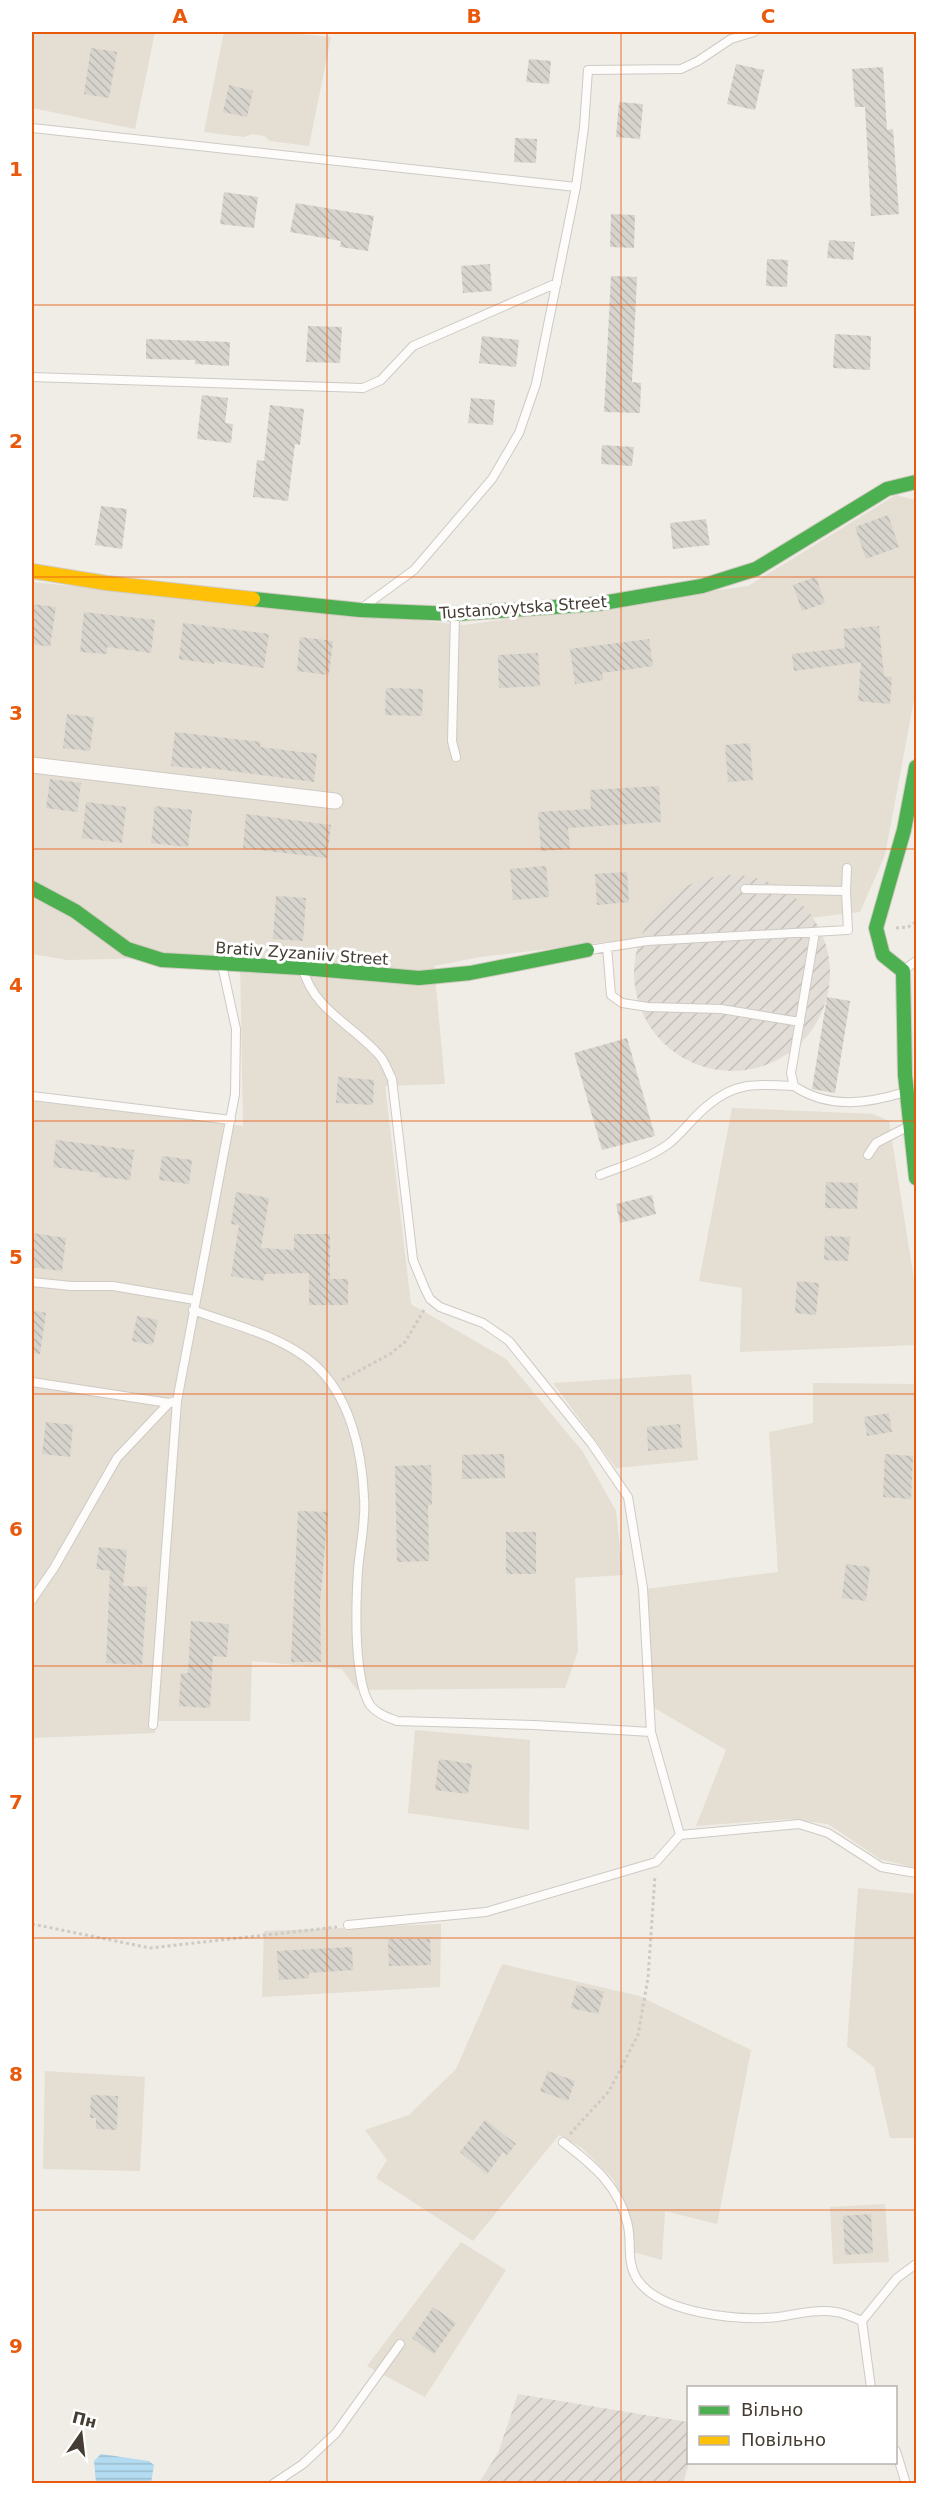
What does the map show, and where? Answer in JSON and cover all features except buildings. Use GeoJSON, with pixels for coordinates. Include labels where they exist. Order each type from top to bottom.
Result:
{"type":"FeatureCollection","features":[{"type":"Feature","properties":{"kind":"street","name":"Tustanovytska Street"},"geometry":{"type":"LineString","coordinates":[[32,571],[105,583],[360,610],[455,614],[597,604],[702,586],[756,569],[887,489],[916,482]]}},
{"type":"Feature","properties":{"kind":"street"},"geometry":{"type":"LineString","coordinates":[[32,765],[334,801]]}},
{"type":"Feature","properties":{"kind":"street"},"geometry":{"type":"LineString","coordinates":[[916,767],[904,830],[876,928],[883,956],[903,971],[901,1028],[916,1178]]}},
{"type":"Feature","properties":{"kind":"street","name":"Brativ Zyzaniiv Street"},"geometry":{"type":"LineString","coordinates":[[32,888],[80,914],[123,948],[140,956],[221,964],[440,978],[587,950]]}},
{"type":"Feature","properties":{"kind":"lane"},"geometry":{"type":"LineString","coordinates":[[360,610],[414,570],[492,479],[519,433],[536,384],[576,187],[584,127],[588,70],[681,69],[698,61],[731,39],[754,32]]}},
{"type":"Feature","properties":{"kind":"lane"},"geometry":{"type":"LineString","coordinates":[[32,128],[576,187]]}},
{"type":"Feature","properties":{"kind":"lane"},"geometry":{"type":"LineString","coordinates":[[32,377],[363,388],[381,380],[413,346],[557,283]]}},
{"type":"Feature","properties":{"kind":"lane"},"geometry":{"type":"LineString","coordinates":[[455,614],[452,741],[456,757]]}},
{"type":"Feature","properties":{"kind":"lane"},"geometry":{"type":"LineString","coordinates":[[587,950],[648,941],[848,930],[847,868]]}},
{"type":"Feature","properties":{"kind":"lane"},"geometry":{"type":"LineString","coordinates":[[746,889],[846,891]]}},
{"type":"Feature","properties":{"kind":"lane"},"geometry":{"type":"LineString","coordinates":[[794,1086],[791,1073],[815,932]]}},
{"type":"Feature","properties":{"kind":"lane"},"geometry":{"type":"LineString","coordinates":[[607,947],[611,995],[622,1003],[648,1007],[722,1009],[800,1022]]}},
{"type":"Feature","properties":{"kind":"lane"},"geometry":{"type":"LineString","coordinates":[[903,971],[916,961]]}},
{"type":"Feature","properties":{"kind":"lane"},"geometry":{"type":"LineString","coordinates":[[153,1725],[173,1402],[235,1094],[236,1029],[221,964]]}},
{"type":"Feature","properties":{"kind":"lane"},"geometry":{"type":"LineString","coordinates":[[303,968],[306,981],[322,1004],[380,1056],[392,1079],[413,1260],[430,1299],[440,1307],[483,1323],[509,1341],[591,1443],[628,1497],[643,1588],[651,1732],[680,1834]]}},
{"type":"Feature","properties":{"kind":"lane"},"geometry":{"type":"LineString","coordinates":[[600,1175],[654,1154],[670,1143],[707,1106],[726,1093],[752,1084],[794,1086],[809,1096],[835,1102],[881,1100],[906,1092]]}},
{"type":"Feature","properties":{"kind":"lane"},"geometry":{"type":"LineString","coordinates":[[32,1096],[231,1120]]}},
{"type":"Feature","properties":{"kind":"lane"},"geometry":{"type":"LineString","coordinates":[[868,1155],[876,1143],[909,1126]]}},
{"type":"Feature","properties":{"kind":"lane"},"geometry":{"type":"LineString","coordinates":[[32,1282],[113,1286],[195,1300]]}},
{"type":"Feature","properties":{"kind":"lane"},"geometry":{"type":"LineString","coordinates":[[193,1310],[268,1337],[300,1353],[315,1364],[333,1385],[353,1428],[362,1476],[364,1512],[358,1570],[356,1623],[362,1684],[370,1704],[381,1715],[397,1721],[534,1725],[651,1732]]}},
{"type":"Feature","properties":{"kind":"lane"},"geometry":{"type":"LineString","coordinates":[[32,1382],[173,1402]]}},
{"type":"Feature","properties":{"kind":"lane"},"geometry":{"type":"LineString","coordinates":[[32,1600],[54,1568],[117,1458],[173,1402]]}},
{"type":"Feature","properties":{"kind":"lane"},"geometry":{"type":"LineString","coordinates":[[348,1925],[486,1912],[656,1862],[680,1834],[799,1824],[828,1833],[881,1867],[916,1873]]}},
{"type":"Feature","properties":{"kind":"lane"},"geometry":{"type":"LineString","coordinates":[[563,2142],[595,2166],[615,2190],[629,2226],[629,2263],[638,2281],[656,2296],[675,2305],[733,2318],[838,2312],[862,2321]]}},
{"type":"Feature","properties":{"kind":"lane"},"geometry":{"type":"LineString","coordinates":[[871,2386],[862,2321],[897,2278],[916,2264]]}},
{"type":"Feature","properties":{"kind":"lane"},"geometry":{"type":"LineString","coordinates":[[273,2484],[303,2464],[336,2433],[400,2344]]}},
{"type":"Feature","properties":{"kind":"lane"},"geometry":{"type":"LineString","coordinates":[[897,2454],[906,2484]]}},
{"type":"Feature","properties":{"kind":"path"},"geometry":{"type":"LineString","coordinates":[[333,1385],[390,1354],[405,1342],[430,1299]]}},
{"type":"Feature","properties":{"kind":"path"},"geometry":{"type":"LineString","coordinates":[[563,2142],[609,2091],[638,2035],[648,1978],[656,1862]]}},
{"type":"Feature","properties":{"kind":"path"},"geometry":{"type":"LineString","coordinates":[[32,1924],[150,1948],[348,1925]]}},
{"type":"Feature","properties":{"kind":"shaded area"},"geometry":{"type":"Polygon","coordinates":[[[32,32],[155,32],[135,129],[32,108],[32,32]]]}},
{"type":"Feature","properties":{"kind":"shaded area"},"geometry":{"type":"Polygon","coordinates":[[[224,32],[276,32],[331,37],[309,146],[270,141],[264,136],[252,134],[244,137],[204,132],[224,32]]]}},
{"type":"Feature","properties":{"kind":"shaded area"},"geometry":{"type":"Polygon","coordinates":[[[896,495],[916,500],[916,689],[885,855],[860,912],[480,957],[434,966],[445,1084],[385,1086],[411,1304],[506,1359],[583,1452],[616,1511],[623,1575],[575,1578],[578,1651],[565,1688],[357,1690],[342,1669],[252,1661],[250,1721],[156,1721],[155,1733],[32,1738],[32,1101],[243,1126],[240,956],[67,960],[32,954],[32,582],[464,625],[748,586],[896,495]]]}},
{"type":"Feature","properties":{"kind":"shaded area"},"geometry":{"type":"Polygon","coordinates":[[[732,875],[760,879],[778,887],[794,897],[808,911],[826,945],[830,973],[826,1001],[818,1019],[808,1035],[794,1049],[760,1067],[732,1071],[704,1067],[686,1059],[670,1049],[656,1035],[638,1001],[634,973],[638,945],[646,927],[656,911],[670,897],[704,879],[732,875]]]}},
{"type":"Feature","properties":{"kind":"shaded area"},"geometry":{"type":"Polygon","coordinates":[[[732,1108],[873,1114],[889,1121],[916,1293],[916,1345],[740,1352],[742,1288],[699,1281],[732,1108]]]}},
{"type":"Feature","properties":{"kind":"shaded area"},"geometry":{"type":"Polygon","coordinates":[[[691,1374],[698,1460],[616,1468],[553,1383],[691,1374]]]}},
{"type":"Feature","properties":{"kind":"shaded area"},"geometry":{"type":"Polygon","coordinates":[[[813,1383],[916,1384],[916,1868],[880,1859],[828,1824],[788,1819],[696,1826],[726,1750],[653,1707],[646,1589],[778,1572],[769,1432],[813,1423],[813,1383]]]}},
{"type":"Feature","properties":{"kind":"shaded area"},"geometry":{"type":"Polygon","coordinates":[[[415,1730],[530,1740],[529,1830],[408,1813],[415,1730]]]}},
{"type":"Feature","properties":{"kind":"shaded area"},"geometry":{"type":"Polygon","coordinates":[[[858,1888],[916,1894],[916,2138],[890,2138],[874,2067],[847,2046],[858,1888]]]}},
{"type":"Feature","properties":{"kind":"shaded area"},"geometry":{"type":"Polygon","coordinates":[[[441,1924],[440,1987],[262,1997],[264,1931],[441,1924]]]}},
{"type":"Feature","properties":{"kind":"shaded area"},"geometry":{"type":"Polygon","coordinates":[[[502,1964],[639,1996],[751,2050],[717,2224],[665,2211],[662,2260],[634,2252],[625,2207],[614,2180],[582,2148],[559,2135],[473,2241],[376,2178],[387,2160],[365,2130],[409,2115],[456,2069],[502,1964]]]}},
{"type":"Feature","properties":{"kind":"shaded area"},"geometry":{"type":"Polygon","coordinates":[[[45,2071],[145,2077],[140,2171],[43,2169],[45,2071]]]}},
{"type":"Feature","properties":{"kind":"shaded area"},"geometry":{"type":"Polygon","coordinates":[[[885,2204],[889,2262],[833,2264],[830,2207],[885,2204]]]}},
{"type":"Feature","properties":{"kind":"shaded area"},"geometry":{"type":"Polygon","coordinates":[[[461,2242],[506,2270],[425,2397],[367,2366],[461,2242]]]}},
{"type":"Feature","properties":{"kind":"shaded area"},"geometry":{"type":"Polygon","coordinates":[[[518,2394],[687,2422],[689,2464],[683,2483],[483,2483],[480,2481],[498,2453],[518,2394]]]}},
{"type":"Feature","properties":{"kind":"water"},"geometry":{"type":"Polygon","coordinates":[[[101,2454],[149,2461],[154,2465],[151,2483],[96,2483],[94,2461],[101,2454]]]}},
{"type":"Feature","properties":{"kind":"traffic: fast"},"geometry":{"type":"LineString","coordinates":[[253,599],[360,610],[455,614],[597,604],[702,586],[756,569],[887,489],[916,482]]}},
{"type":"Feature","properties":{"kind":"traffic: fast"},"geometry":{"type":"LineString","coordinates":[[916,767],[904,830],[876,928],[883,955],[903,971],[905,1075],[916,1178]]}},
{"type":"Feature","properties":{"kind":"traffic: fast"},"geometry":{"type":"LineString","coordinates":[[32,888],[75,911],[127,949],[162,960],[303,968],[419,978],[470,973],[587,950]]}},
{"type":"Feature","properties":{"kind":"traffic: slow"},"geometry":{"type":"LineString","coordinates":[[32,571],[106,583],[253,599]]}}]}
